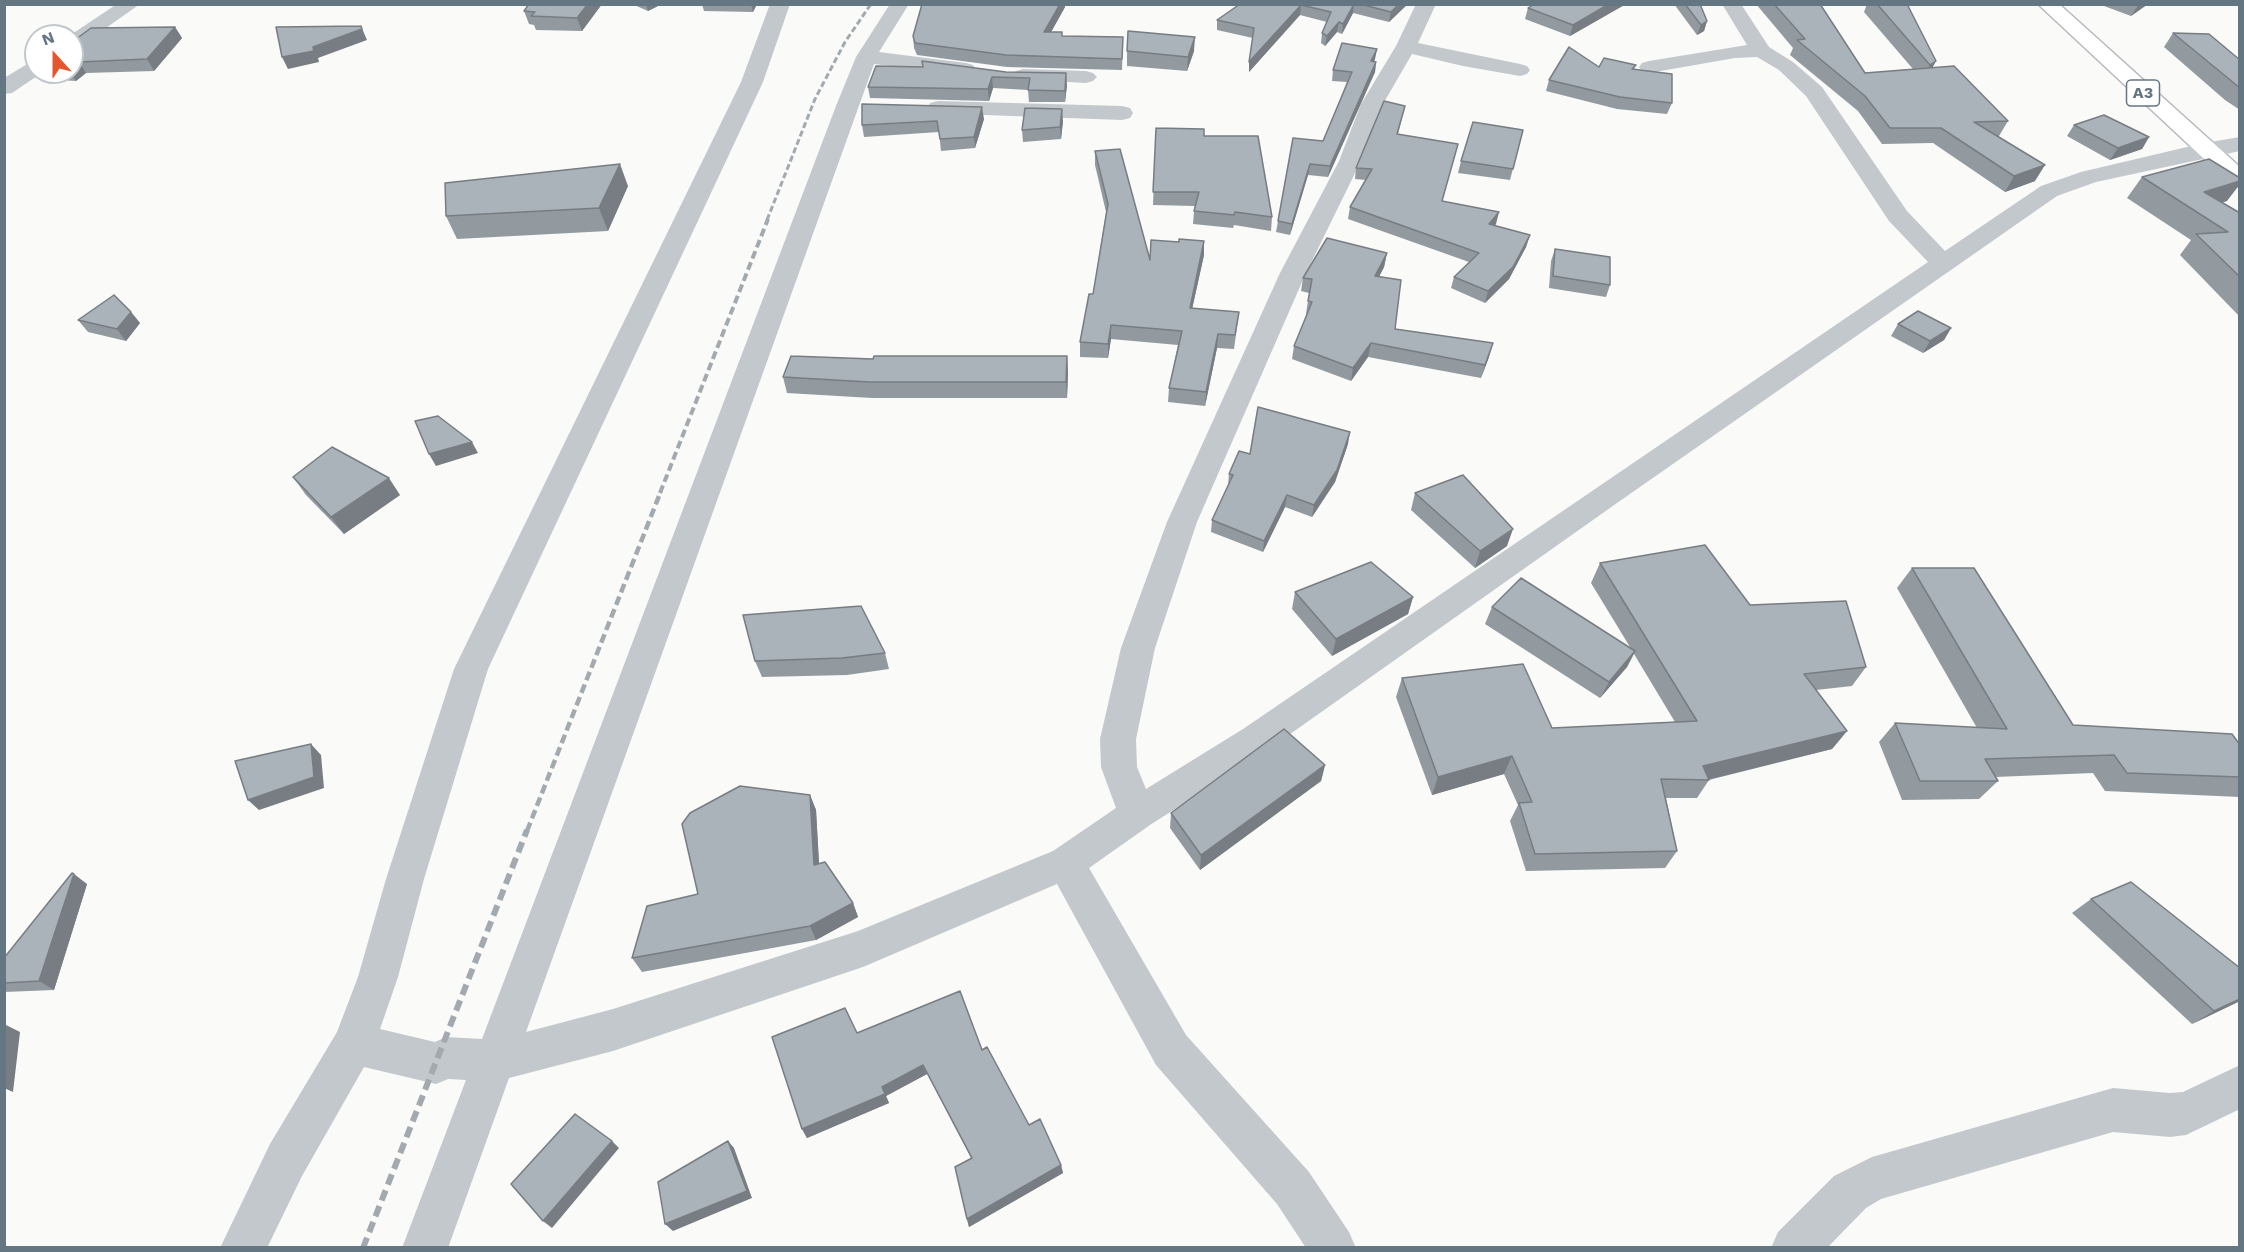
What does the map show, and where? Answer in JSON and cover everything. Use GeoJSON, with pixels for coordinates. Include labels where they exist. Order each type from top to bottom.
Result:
{"type":"FeatureCollection","features":[{"type":"Feature","properties":{"kind":"main road","name":"A3"},"geometry":{"type":"LineString","coordinates":[[2047,4],[2226,151]]}},
{"type":"Feature","properties":{"kind":"main road","name":"A3"},"geometry":{"type":"LineString","coordinates":[[2062,4],[2226,151],[2240,180]]}},
{"type":"Feature","properties":{"kind":"street"},"geometry":{"type":"LineString","coordinates":[[84,35],[131,4]]}},
{"type":"Feature","properties":{"kind":"street"},"geometry":{"type":"LineString","coordinates":[[243,1248],[286,1160],[354,1044],[378,977],[405,879],[471,669],[752,82],[780,4]]}},
{"type":"Feature","properties":{"kind":"street"},"geometry":{"type":"LineString","coordinates":[[425,1248],[812,205],[859,106],[866,57],[900,4]]}},
{"type":"Feature","properties":{"kind":"street"},"geometry":{"type":"LineString","coordinates":[[1137,814],[1119,767],[1118,739],[1138,648],[1179,532],[1293,273],[1350,161],[1372,104],[1406,46],[1426,4]]}},
{"type":"Feature","properties":{"kind":"street"},"geometry":{"type":"LineString","coordinates":[[1731,4],[1761,51],[1786,66],[1814,92],[1898,216],[1944,265]]}},
{"type":"Feature","properties":{"kind":"street"},"geometry":{"type":"LineString","coordinates":[[1406,46],[1463,60],[1520,70]]}},
{"type":"Feature","properties":{"kind":"street"},"geometry":{"type":"LineString","coordinates":[[1649,67],[1734,52],[1761,51]]}},
{"type":"Feature","properties":{"kind":"street"},"geometry":{"type":"LineString","coordinates":[[866,57],[984,71]]}},
{"type":"Feature","properties":{"kind":"street"},"geometry":{"type":"LineString","coordinates":[[4,88],[24,75]]}},
{"type":"Feature","properties":{"kind":"street"},"geometry":{"type":"LineString","coordinates":[[1007,75],[1086,77]]}},
{"type":"Feature","properties":{"kind":"street"},"geometry":{"type":"LineString","coordinates":[[919,108],[1122,113]]}},
{"type":"Feature","properties":{"kind":"street"},"geometry":{"type":"LineString","coordinates":[[354,1044],[436,1062],[446,1058],[494,1061],[613,1030],[863,948],[968,902],[1066,863],[1137,814],[1256,739],[2049,191],[2064,184],[2226,151]]}},
{"type":"Feature","properties":{"kind":"street"},"geometry":{"type":"LineString","coordinates":[[1066,863],[1171,1050],[1293,1188],[1333,1248]]}},
{"type":"Feature","properties":{"kind":"street"},"geometry":{"type":"LineString","coordinates":[[1794,1248],[1850,1192],[1872,1179],[2113,1110],[2170,1115],[2186,1113],[2240,1086]]}},
{"type":"Feature","properties":{"kind":"building"},"geometry":{"type":"Polygon","coordinates":[[[529,4],[588,4],[577,18],[531,16],[535,12],[524,11],[529,4]]]}},
{"type":"Feature","properties":{"kind":"building"},"geometry":{"type":"Polygon","coordinates":[[[922,4],[1060,4],[1044,32],[1062,32],[1062,36],[1123,37],[1122,59],[1006,55],[915,43],[913,36],[922,4]]]}},
{"type":"Feature","properties":{"kind":"building"},"geometry":{"type":"Polygon","coordinates":[[[1240,4],[1354,4],[1343,24],[1339,22],[1327,36],[1322,33],[1331,12],[1301,5],[1249,62],[1254,28],[1217,20],[1240,4]]]}},
{"type":"Feature","properties":{"kind":"building"},"geometry":{"type":"Polygon","coordinates":[[[1360,4],[1399,4],[1391,12],[1360,4]]]}},
{"type":"Feature","properties":{"kind":"building"},"geometry":{"type":"Polygon","coordinates":[[[1534,4],[1609,4],[1573,25],[1528,8],[1534,4]]]}},
{"type":"Feature","properties":{"kind":"building"},"geometry":{"type":"Polygon","coordinates":[[[1685,4],[1700,4],[1707,21],[1701,25],[1685,4]]]}},
{"type":"Feature","properties":{"kind":"building"},"geometry":{"type":"Polygon","coordinates":[[[1774,4],[1820,4],[1865,73],[1954,66],[2008,121],[1974,122],[2045,165],[2014,176],[1941,128],[1890,128],[1865,96],[1797,40],[1805,39],[1774,4]]]}},
{"type":"Feature","properties":{"kind":"building"},"geometry":{"type":"Polygon","coordinates":[[[1877,4],[1907,4],[1936,61],[1930,65],[1877,4]]]}},
{"type":"Feature","properties":{"kind":"building"},"geometry":{"type":"Polygon","coordinates":[[[361,26],[362,29],[313,47],[314,51],[282,57],[276,27],[361,26]]]}},
{"type":"Feature","properties":{"kind":"building"},"geometry":{"type":"Polygon","coordinates":[[[175,27],[147,59],[84,62],[84,33],[91,28],[175,27]]]}},
{"type":"Feature","properties":{"kind":"building"},"geometry":{"type":"Polygon","coordinates":[[[1128,31],[1195,37],[1188,57],[1127,51],[1128,31]]]}},
{"type":"Feature","properties":{"kind":"building"},"geometry":{"type":"Polygon","coordinates":[[[2173,33],[2209,34],[2240,60],[2240,88],[2173,33]]]}},
{"type":"Feature","properties":{"kind":"building"},"geometry":{"type":"Polygon","coordinates":[[[1342,43],[1377,49],[1371,61],[1376,62],[1330,166],[1310,164],[1292,224],[1278,221],[1293,138],[1323,141],[1352,72],[1333,70],[1342,43]]]}},
{"type":"Feature","properties":{"kind":"building"},"geometry":{"type":"Polygon","coordinates":[[[1569,47],[1599,67],[1604,58],[1636,65],[1632,69],[1672,74],[1672,103],[1620,97],[1549,80],[1569,47]]]}},
{"type":"Feature","properties":{"kind":"building"},"geometry":{"type":"Polygon","coordinates":[[[922,61],[1006,72],[1066,73],[1065,91],[1028,90],[1030,78],[992,77],[988,89],[868,87],[876,66],[923,67],[922,61]]]}},
{"type":"Feature","properties":{"kind":"building"},"geometry":{"type":"Polygon","coordinates":[[[1384,101],[1405,106],[1397,134],[1458,144],[1442,201],[1499,212],[1489,224],[1530,235],[1513,267],[1488,291],[1454,277],[1479,253],[1350,207],[1372,169],[1356,168],[1384,101]]]}},
{"type":"Feature","properties":{"kind":"building"},"geometry":{"type":"Polygon","coordinates":[[[862,104],[982,107],[974,137],[940,139],[937,121],[862,125],[862,104]]]}},
{"type":"Feature","properties":{"kind":"building"},"geometry":{"type":"Polygon","coordinates":[[[1025,108],[1062,109],[1060,127],[1022,130],[1025,108]]]}},
{"type":"Feature","properties":{"kind":"building"},"geometry":{"type":"Polygon","coordinates":[[[2104,115],[2149,137],[2118,148],[2074,125],[2104,115]]]}},
{"type":"Feature","properties":{"kind":"building"},"geometry":{"type":"Polygon","coordinates":[[[1473,122],[1523,130],[1513,169],[1461,161],[1473,122]]]}},
{"type":"Feature","properties":{"kind":"building"},"geometry":{"type":"Polygon","coordinates":[[[1156,128],[1204,129],[1204,136],[1258,136],[1272,217],[1235,212],[1234,215],[1194,211],[1199,192],[1153,192],[1156,128]]]}},
{"type":"Feature","properties":{"kind":"building"},"geometry":{"type":"Polygon","coordinates":[[[1120,149],[1150,260],[1151,240],[1204,241],[1190,308],[1239,312],[1235,335],[1218,334],[1206,392],[1169,388],[1182,331],[1111,325],[1108,344],[1080,342],[1089,294],[1093,294],[1108,204],[1095,151],[1120,149]]]}},
{"type":"Feature","properties":{"kind":"building"},"geometry":{"type":"Polygon","coordinates":[[[2209,159],[2240,178],[2240,181],[2204,192],[2240,213],[2240,277],[2196,234],[2228,232],[2142,177],[2209,159]]]}},
{"type":"Feature","properties":{"kind":"building"},"geometry":{"type":"Polygon","coordinates":[[[620,164],[599,208],[446,216],[445,183],[620,164]]]}},
{"type":"Feature","properties":{"kind":"building"},"geometry":{"type":"Polygon","coordinates":[[[1327,238],[1387,253],[1375,276],[1401,280],[1395,329],[1493,343],[1485,365],[1371,343],[1353,368],[1294,346],[1312,302],[1308,301],[1312,279],[1303,278],[1327,238]]]}},
{"type":"Feature","properties":{"kind":"building"},"geometry":{"type":"Polygon","coordinates":[[[1555,249],[1610,257],[1610,285],[1553,276],[1555,249]]]}},
{"type":"Feature","properties":{"kind":"building"},"geometry":{"type":"Polygon","coordinates":[[[114,295],[131,312],[117,329],[78,320],[114,295]]]}},
{"type":"Feature","properties":{"kind":"building"},"geometry":{"type":"Polygon","coordinates":[[[1918,311],[1951,328],[1930,341],[1898,324],[1918,311]]]}},
{"type":"Feature","properties":{"kind":"building"},"geometry":{"type":"Polygon","coordinates":[[[791,356],[873,359],[874,356],[1067,356],[1066,382],[869,382],[783,377],[791,356]]]}},
{"type":"Feature","properties":{"kind":"building"},"geometry":{"type":"Polygon","coordinates":[[[1258,407],[1350,432],[1337,470],[1314,505],[1287,495],[1264,541],[1212,520],[1233,475],[1229,474],[1239,451],[1250,454],[1258,407]]]}},
{"type":"Feature","properties":{"kind":"building"},"geometry":{"type":"Polygon","coordinates":[[[438,416],[472,442],[429,454],[415,421],[438,416]]]}},
{"type":"Feature","properties":{"kind":"building"},"geometry":{"type":"Polygon","coordinates":[[[332,447],[389,478],[331,517],[293,477],[332,447]]]}},
{"type":"Feature","properties":{"kind":"building"},"geometry":{"type":"Polygon","coordinates":[[[1463,475],[1513,529],[1480,551],[1415,493],[1463,475]]]}},
{"type":"Feature","properties":{"kind":"building"},"geometry":{"type":"Polygon","coordinates":[[[1705,545],[1750,605],[1846,601],[1866,667],[1804,674],[1847,731],[1703,766],[1709,780],[1661,779],[1677,851],[1535,854],[1519,803],[1532,802],[1512,756],[1438,777],[1402,678],[1523,664],[1552,728],[1697,721],[1600,563],[1705,545]]]}},
{"type":"Feature","properties":{"kind":"building"},"geometry":{"type":"Polygon","coordinates":[[[1371,562],[1413,597],[1336,639],[1295,592],[1371,562]]]}},
{"type":"Feature","properties":{"kind":"building"},"geometry":{"type":"Polygon","coordinates":[[[1912,568],[1974,568],[2073,725],[2232,734],[2240,745],[2240,777],[2127,773],[2114,755],[1985,759],[1998,781],[1920,781],[1895,723],[2007,729],[1912,568]]]}},
{"type":"Feature","properties":{"kind":"building"},"geometry":{"type":"Polygon","coordinates":[[[1521,578],[1635,651],[1609,682],[1492,607],[1521,578]]]}},
{"type":"Feature","properties":{"kind":"building"},"geometry":{"type":"Polygon","coordinates":[[[861,606],[885,653],[842,658],[755,661],[743,615],[861,606]]]}},
{"type":"Feature","properties":{"kind":"building"},"geometry":{"type":"Polygon","coordinates":[[[1284,729],[1325,765],[1201,855],[1171,813],[1284,729]]]}},
{"type":"Feature","properties":{"kind":"building"},"geometry":{"type":"Polygon","coordinates":[[[311,744],[314,777],[248,800],[235,761],[311,744]]]}},
{"type":"Feature","properties":{"kind":"building"},"geometry":{"type":"Polygon","coordinates":[[[740,786],[810,795],[814,865],[825,862],[853,903],[810,926],[632,958],[647,906],[698,894],[682,824],[690,813],[740,786]]]}},
{"type":"Feature","properties":{"kind":"building"},"geometry":{"type":"Polygon","coordinates":[[[72,873],[74,874],[39,981],[4,983],[4,958],[72,873]]]}},
{"type":"Feature","properties":{"kind":"building"},"geometry":{"type":"Polygon","coordinates":[[[2131,882],[2240,968],[2240,999],[2214,1011],[2091,899],[2131,882]]]}},
{"type":"Feature","properties":{"kind":"building"},"geometry":{"type":"Polygon","coordinates":[[[960,991],[982,1050],[987,1047],[1029,1125],[1040,1119],[1061,1165],[967,1219],[955,1167],[972,1158],[923,1065],[882,1087],[885,1094],[802,1129],[772,1037],[845,1008],[857,1033],[960,991]]]}},
{"type":"Feature","properties":{"kind":"building"},"geometry":{"type":"Polygon","coordinates":[[[575,1114],[612,1141],[543,1221],[511,1184],[575,1114]]]}},
{"type":"Feature","properties":{"kind":"building"},"geometry":{"type":"Polygon","coordinates":[[[728,1141],[747,1191],[665,1224],[658,1182],[728,1141]]]}},
{"type":"Feature","properties":{"kind":"railway"},"geometry":{"type":"LineString","coordinates":[[767,220],[815,99],[845,42],[871,4]]}},
{"type":"Feature","properties":{"kind":"railway"},"geometry":{"type":"LineString","coordinates":[[660,493],[768,219]]}},
{"type":"Feature","properties":{"kind":"railway"},"geometry":{"type":"LineString","coordinates":[[527,831],[661,491]]}},
{"type":"Feature","properties":{"kind":"railway"},"geometry":{"type":"LineString","coordinates":[[363,1248],[527,830]]}}]}
